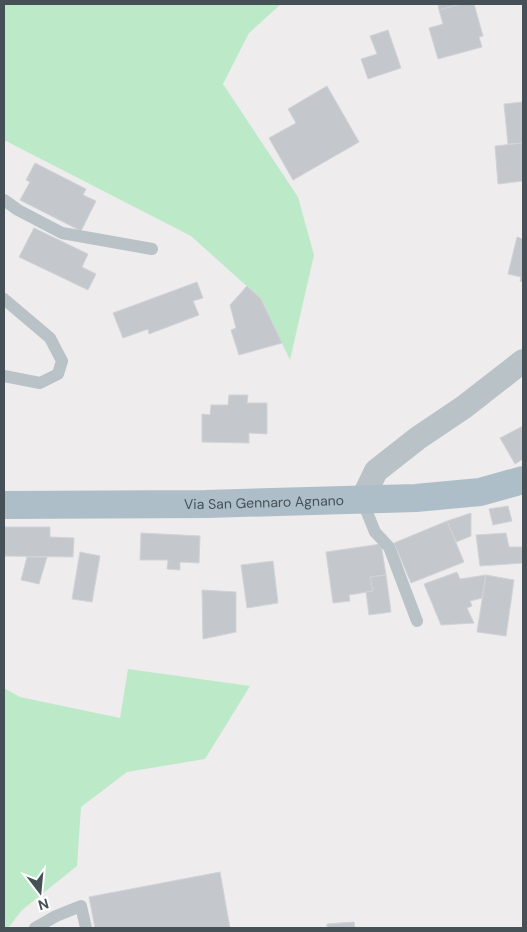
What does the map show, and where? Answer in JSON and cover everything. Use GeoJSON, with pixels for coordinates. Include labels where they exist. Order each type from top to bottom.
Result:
{"type":"FeatureCollection","features":[{"type":"Feature","properties":{"kind":"main road","name":"Via San Gennaro Agnano"},"geometry":{"type":"LineString","coordinates":[[4,505],[206,504],[416,498],[480,492],[523,480]]}},
{"type":"Feature","properties":{"kind":"street"},"geometry":{"type":"LineString","coordinates":[[362,500],[376,472],[418,438],[464,407],[523,361]]}},
{"type":"Feature","properties":{"kind":"lane"},"geometry":{"type":"LineString","coordinates":[[4,200],[18,210],[62,233],[152,249]]}},
{"type":"Feature","properties":{"kind":"lane"},"geometry":{"type":"LineString","coordinates":[[4,299],[50,338],[62,361],[58,374],[40,383],[4,376]]}},
{"type":"Feature","properties":{"kind":"lane"},"geometry":{"type":"LineString","coordinates":[[362,500],[374,532],[389,547],[417,621]]}},
{"type":"Feature","properties":{"kind":"lane"},"geometry":{"type":"LineString","coordinates":[[35,928],[56,916],[81,906],[86,928]]}},
{"type":"Feature","properties":{"kind":"green space"},"geometry":{"type":"Polygon","coordinates":[[[4,4],[281,4],[249,33],[223,84],[298,197],[314,255],[290,360],[261,299],[191,236],[4,140],[4,4]]]}},
{"type":"Feature","properties":{"kind":"green space"},"geometry":{"type":"Polygon","coordinates":[[[128,669],[250,686],[205,759],[127,772],[81,807],[77,866],[22,910],[8,928],[4,928],[4,688],[20,697],[120,718],[128,669]]]}},
{"type":"Feature","properties":{"kind":"building"},"geometry":{"type":"Polygon","coordinates":[[[438,4],[461,4],[439,10],[438,4]]]}},
{"type":"Feature","properties":{"kind":"building"},"geometry":{"type":"Polygon","coordinates":[[[461,4],[474,4],[483,36],[479,37],[482,47],[438,59],[429,28],[443,24],[439,10],[461,4]]]}},
{"type":"Feature","properties":{"kind":"building"},"geometry":{"type":"Polygon","coordinates":[[[388,30],[401,68],[368,79],[361,59],[377,54],[370,36],[388,30]]]}},
{"type":"Feature","properties":{"kind":"building"},"geometry":{"type":"Polygon","coordinates":[[[327,86],[359,142],[293,180],[269,138],[296,123],[288,109],[327,86]]]}},
{"type":"Feature","properties":{"kind":"building"},"geometry":{"type":"Polygon","coordinates":[[[523,102],[523,143],[508,144],[504,104],[523,102]]]}},
{"type":"Feature","properties":{"kind":"building"},"geometry":{"type":"Polygon","coordinates":[[[523,143],[523,181],[498,184],[495,146],[523,143]]]}},
{"type":"Feature","properties":{"kind":"building"},"geometry":{"type":"Polygon","coordinates":[[[35,163],[86,189],[83,195],[96,201],[81,231],[20,200],[30,182],[26,180],[35,163]]]}},
{"type":"Feature","properties":{"kind":"building"},"geometry":{"type":"Polygon","coordinates":[[[34,228],[88,254],[82,267],[96,274],[88,290],[19,257],[34,228]]]}},
{"type":"Feature","properties":{"kind":"building"},"geometry":{"type":"Polygon","coordinates":[[[517,237],[523,239],[523,282],[520,281],[521,277],[508,274],[517,237]]]}},
{"type":"Feature","properties":{"kind":"building"},"geometry":{"type":"Polygon","coordinates":[[[197,282],[203,298],[193,301],[199,315],[149,334],[148,329],[123,338],[113,313],[197,282]]]}},
{"type":"Feature","properties":{"kind":"building"},"geometry":{"type":"Polygon","coordinates":[[[247,286],[261,299],[282,343],[239,355],[231,330],[236,328],[230,305],[247,286]]]}},
{"type":"Feature","properties":{"kind":"building"},"geometry":{"type":"Polygon","coordinates":[[[229,395],[248,395],[247,403],[267,403],[267,434],[249,433],[249,443],[202,442],[202,414],[210,415],[211,405],[228,405],[229,395]]]}},
{"type":"Feature","properties":{"kind":"building"},"geometry":{"type":"Polygon","coordinates":[[[523,426],[523,459],[515,464],[500,438],[523,426]]]}},
{"type":"Feature","properties":{"kind":"building"},"geometry":{"type":"Polygon","coordinates":[[[508,506],[512,521],[493,525],[489,509],[508,506]]]}},
{"type":"Feature","properties":{"kind":"building"},"geometry":{"type":"Polygon","coordinates":[[[471,513],[471,536],[456,542],[447,521],[471,513]]]}},
{"type":"Feature","properties":{"kind":"building"},"geometry":{"type":"Polygon","coordinates":[[[447,521],[464,562],[411,583],[394,543],[447,521]]]}},
{"type":"Feature","properties":{"kind":"building"},"geometry":{"type":"Polygon","coordinates":[[[4,527],[50,527],[50,537],[74,538],[73,557],[4,556],[4,527]]]}},
{"type":"Feature","properties":{"kind":"building"},"geometry":{"type":"Polygon","coordinates":[[[141,533],[200,536],[199,563],[180,562],[180,570],[167,569],[168,560],[140,560],[141,533]]]}},
{"type":"Feature","properties":{"kind":"building"},"geometry":{"type":"Polygon","coordinates":[[[506,533],[509,547],[523,547],[523,563],[480,566],[476,535],[506,533]]]}},
{"type":"Feature","properties":{"kind":"building"},"geometry":{"type":"Polygon","coordinates":[[[381,544],[386,575],[370,577],[373,591],[349,595],[350,601],[333,603],[326,552],[381,544]]]}},
{"type":"Feature","properties":{"kind":"building"},"geometry":{"type":"Polygon","coordinates":[[[80,552],[100,556],[92,602],[72,599],[80,552]]]}},
{"type":"Feature","properties":{"kind":"building"},"geometry":{"type":"Polygon","coordinates":[[[27,557],[47,557],[39,584],[21,580],[27,557]]]}},
{"type":"Feature","properties":{"kind":"building"},"geometry":{"type":"Polygon","coordinates":[[[273,561],[278,603],[247,608],[241,565],[273,561]]]}},
{"type":"Feature","properties":{"kind":"building"},"geometry":{"type":"Polygon","coordinates":[[[457,572],[460,579],[486,575],[482,598],[470,601],[472,606],[467,608],[474,623],[441,625],[424,584],[457,572]]]}},
{"type":"Feature","properties":{"kind":"building"},"geometry":{"type":"Polygon","coordinates":[[[386,575],[391,612],[369,615],[366,592],[373,591],[370,577],[386,575]]]}},
{"type":"Feature","properties":{"kind":"building"},"geometry":{"type":"Polygon","coordinates":[[[486,575],[514,580],[506,636],[477,632],[486,575]]]}},
{"type":"Feature","properties":{"kind":"building"},"geometry":{"type":"Polygon","coordinates":[[[202,590],[236,592],[236,632],[203,639],[202,590]]]}},
{"type":"Feature","properties":{"kind":"building"},"geometry":{"type":"Polygon","coordinates":[[[220,872],[230,928],[95,928],[89,897],[220,872]]]}},
{"type":"Feature","properties":{"kind":"building"},"geometry":{"type":"Polygon","coordinates":[[[354,922],[355,928],[327,928],[327,924],[354,922]]]}}]}
